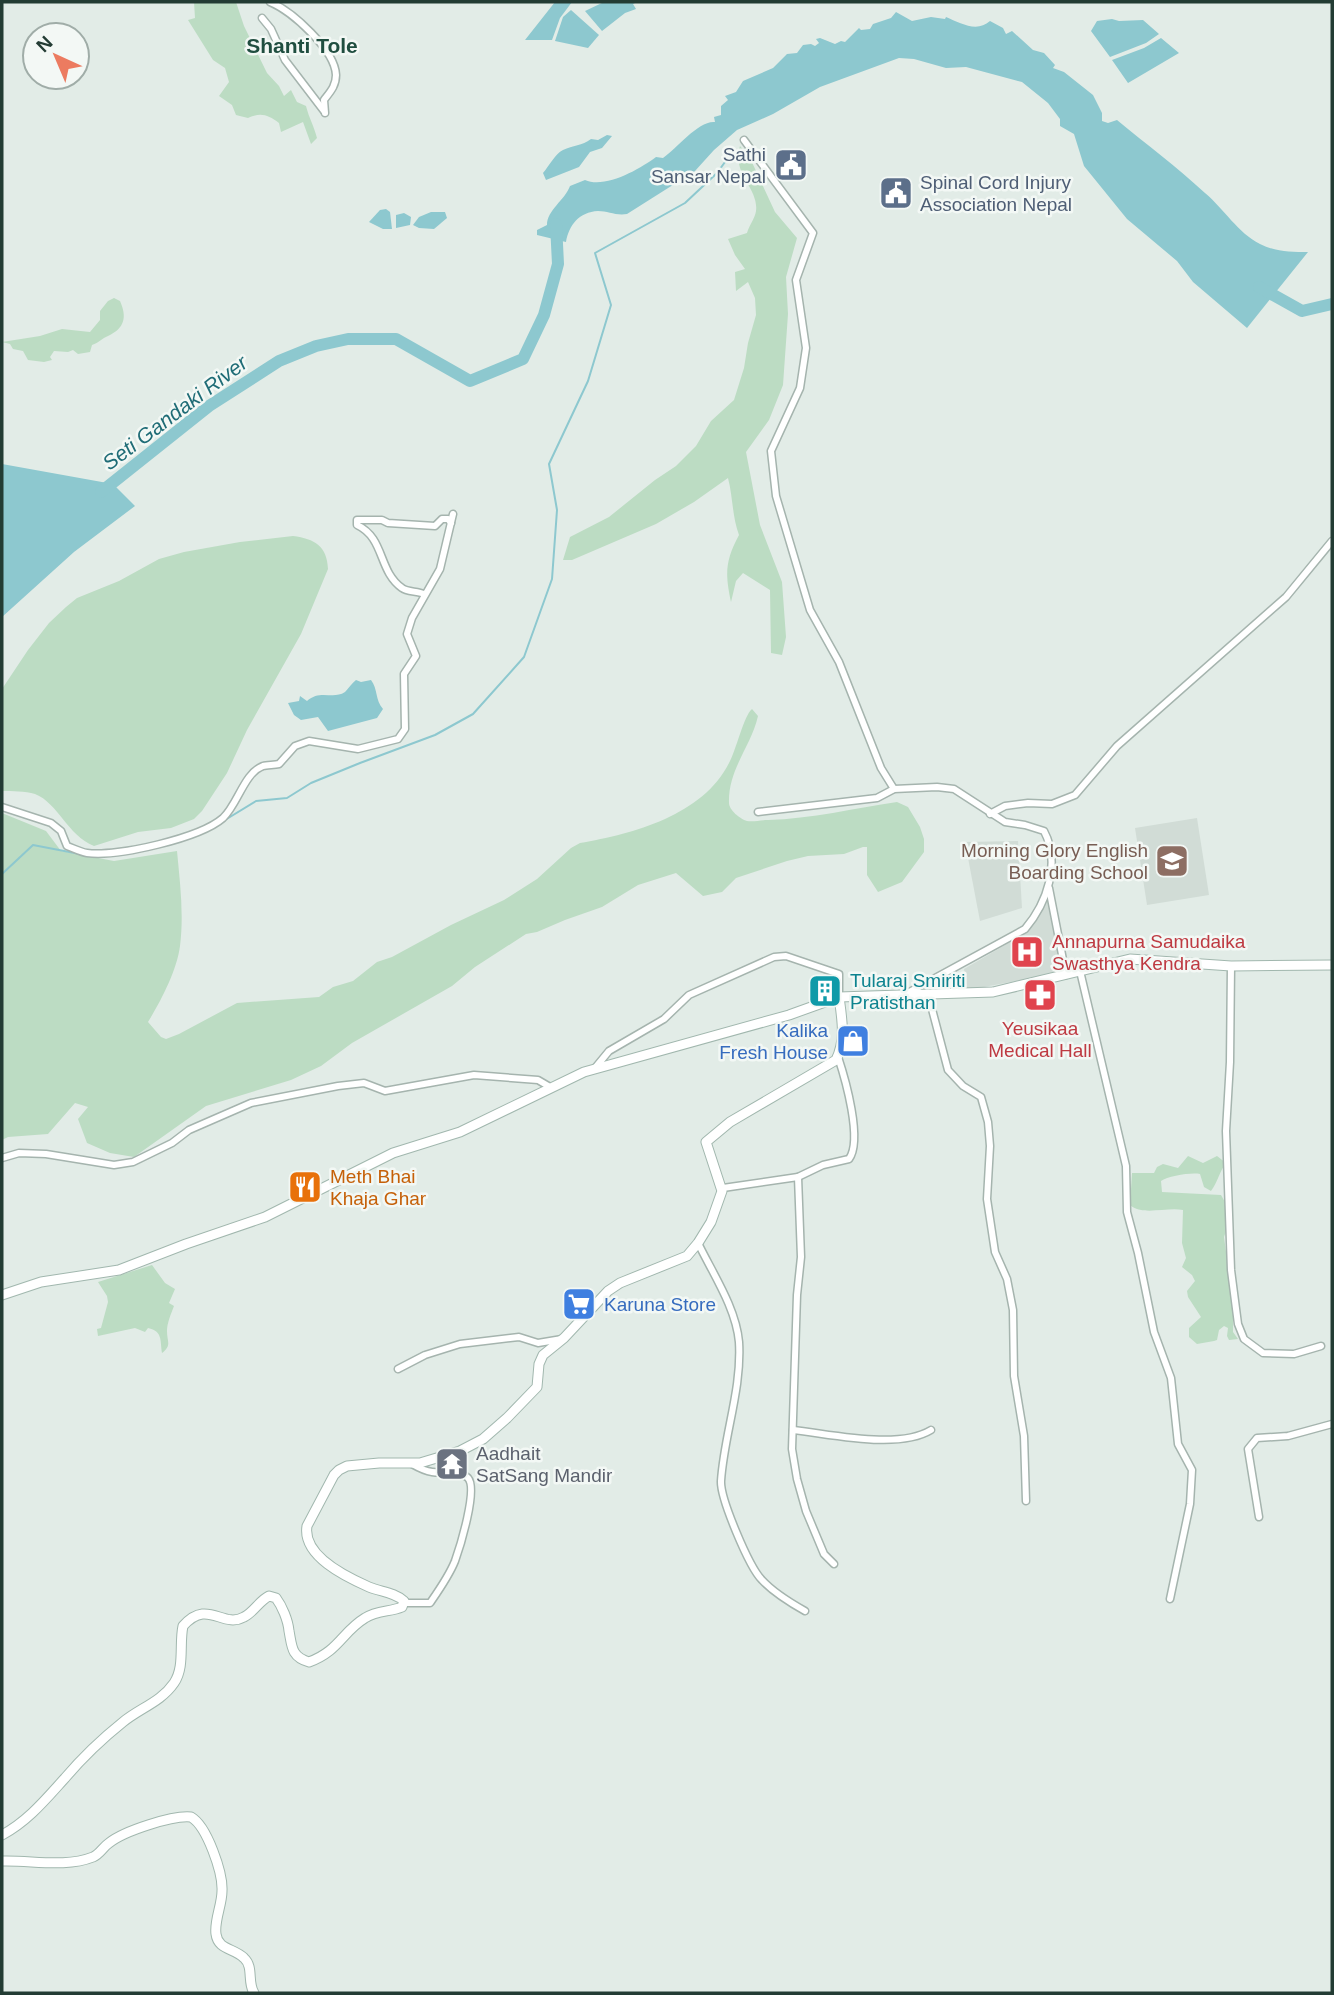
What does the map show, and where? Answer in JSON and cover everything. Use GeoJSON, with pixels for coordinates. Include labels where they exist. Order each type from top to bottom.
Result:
{"type":"FeatureCollection","features":[{"type":"Feature","properties":{"kind":"street"},"geometry":{"type":"LineString","coordinates":[[262,19],[271,29],[285,60],[325,113],[324,100],[334,88],[336,73],[323,46],[298,18],[270,2]]}},
{"type":"Feature","properties":{"kind":"street"},"geometry":{"type":"LineString","coordinates":[[744,140],[813,233],[796,280],[806,348],[800,388],[771,451],[776,496],[810,610],[839,662],[881,768],[894,789]]}},
{"type":"Feature","properties":{"kind":"street"},"geometry":{"type":"LineString","coordinates":[[2,807],[51,823],[61,831],[67,846],[85,853],[110,853],[172,842],[213,824],[223,818],[261,766],[279,764],[295,746],[309,741],[358,749],[398,739],[405,729],[404,674],[416,656],[407,635],[412,618],[439,569],[453,514]]}},
{"type":"Feature","properties":{"kind":"street"},"geometry":{"type":"LineString","coordinates":[[424,594],[403,589],[389,574],[376,542],[368,530],[357,525],[357,520],[435,526],[442,519],[448,519],[451,523]]}},
{"type":"Feature","properties":{"kind":"street"},"geometry":{"type":"LineString","coordinates":[[990,814],[1005,806],[1052,804],[1075,795],[1117,746],[1286,597],[1332,541]]}},
{"type":"Feature","properties":{"kind":"street"},"geometry":{"type":"LineString","coordinates":[[758,812],[877,798],[894,789],[954,789],[1005,822],[1044,831],[1051,854],[1049,886],[1066,975]]}},
{"type":"Feature","properties":{"kind":"street"},"geometry":{"type":"LineString","coordinates":[[904,995],[1025,929],[1035,917],[1049,886]]}},
{"type":"Feature","properties":{"kind":"street"},"geometry":{"type":"LineString","coordinates":[[412,1464],[431,1472],[466,1476],[471,1481],[472,1490],[465,1529],[454,1563],[430,1603],[404,1603],[397,1596],[370,1588],[338,1570],[316,1552],[306,1534],[307,1526],[334,1475],[347,1466],[412,1464],[460,1451],[483,1439],[537,1387],[542,1355],[564,1338],[613,1287],[681,1260],[698,1243],[711,1222],[723,1188],[706,1146],[710,1138],[730,1122],[833,1063],[838,1057],[843,1031],[839,974],[786,956],[774,957],[689,995],[664,1019],[609,1051],[595,1068]]}},
{"type":"Feature","properties":{"kind":"street"},"geometry":{"type":"LineString","coordinates":[[2,1295],[41,1282],[119,1270],[254,1221],[393,1153],[460,1132],[550,1087],[595,1068],[789,1015],[839,997],[993,992],[1130,959],[1231,966],[1332,965]]}},
{"type":"Feature","properties":{"kind":"street"},"geometry":{"type":"LineString","coordinates":[[1231,966],[1226,1131],[1231,1270],[1240,1334],[1263,1353],[1294,1354],[1321,1346]]}},
{"type":"Feature","properties":{"kind":"street"},"geometry":{"type":"LineString","coordinates":[[1080,971],[1126,1166],[1126,1212],[1138,1253],[1154,1332],[1171,1378],[1178,1444],[1192,1470],[1190,1504],[1170,1599]]}},
{"type":"Feature","properties":{"kind":"street"},"geometry":{"type":"LineString","coordinates":[[928,994],[948,1070],[963,1086],[981,1097],[988,1122],[990,1146],[987,1199],[995,1252],[1007,1279],[1013,1310],[1014,1376],[1024,1436],[1026,1501]]}},
{"type":"Feature","properties":{"kind":"street"},"geometry":{"type":"LineString","coordinates":[[723,1188],[798,1177],[823,1165],[849,1158],[854,1152],[852,1105],[838,1057]]}},
{"type":"Feature","properties":{"kind":"street"},"geometry":{"type":"LineString","coordinates":[[2,1158],[19,1153],[46,1154],[114,1165],[133,1162],[172,1143],[189,1130],[251,1103],[338,1086],[365,1083],[385,1091],[474,1075],[538,1080],[550,1087]]}},
{"type":"Feature","properties":{"kind":"street"},"geometry":{"type":"LineString","coordinates":[[798,1177],[801,1257],[797,1295],[792,1449],[806,1511],[824,1554],[834,1564]]}},
{"type":"Feature","properties":{"kind":"street"},"geometry":{"type":"LineString","coordinates":[[698,1243],[736,1322],[739,1345],[736,1393],[721,1483],[725,1499],[744,1549],[760,1578],[783,1598],[805,1611]]}},
{"type":"Feature","properties":{"kind":"street"},"geometry":{"type":"LineString","coordinates":[[398,1369],[425,1355],[467,1343],[519,1337],[538,1343],[564,1338]]}},
{"type":"Feature","properties":{"kind":"street"},"geometry":{"type":"LineString","coordinates":[[1259,1517],[1248,1449],[1251,1443],[1257,1438],[1288,1436],[1332,1424]]}},
{"type":"Feature","properties":{"kind":"street"},"geometry":{"type":"LineString","coordinates":[[793,1430],[850,1439],[919,1437],[931,1430]]}},
{"type":"Feature","properties":{"kind":"street"},"geometry":{"type":"LineString","coordinates":[[2,1835],[28,1818],[66,1776],[125,1720],[155,1702],[176,1682],[181,1660],[183,1626],[194,1615],[202,1613],[234,1620],[244,1617],[269,1596],[276,1598],[289,1630],[290,1645],[295,1655],[309,1662],[336,1647],[363,1619],[384,1610],[398,1609],[404,1603]]}},
{"type":"Feature","properties":{"kind":"street"},"geometry":{"type":"LineString","coordinates":[[2,1861],[77,1861],[94,1857],[109,1843],[140,1829],[191,1817],[204,1830],[222,1881],[223,1890],[215,1932],[218,1941],[223,1947],[244,1958],[249,1966],[250,1985],[254,1993]]}},
{"type":"Feature","properties":{"kind":"shaded area","name":"Morning Glory English Boarding School"},"geometry":{"type":"Polygon","coordinates":[[[1197,818],[1209,895],[1147,905],[1135,828],[1197,818]]]}},
{"type":"Feature","properties":{"kind":"shaded area"},"geometry":{"type":"Polygon","coordinates":[[[1018,841],[1022,908],[980,921],[965,842],[1018,841]]]}},
{"type":"Feature","properties":{"kind":"shaded area","name":"Annapurna Samudaika Swasthya Kendra"},"geometry":{"type":"Polygon","coordinates":[[[1047,901],[1051,903],[1059,945],[1060,973],[967,990],[964,969],[1029,931],[1047,901]]]}},
{"type":"Feature","properties":{"kind":"green space"},"geometry":{"type":"Polygon","coordinates":[[[194,2],[236,2],[244,26],[267,73],[284,96],[291,90],[297,102],[306,106],[317,138],[311,144],[303,122],[281,132],[279,123],[268,116],[248,118],[236,115],[232,105],[219,96],[229,82],[225,68],[213,60],[188,20],[195,18],[194,2]]]}},
{"type":"Feature","properties":{"kind":"green space"},"geometry":{"type":"Polygon","coordinates":[[[740,146],[750,158],[775,212],[797,238],[786,277],[788,314],[783,385],[769,420],[746,452],[760,525],[782,582],[786,637],[782,655],[771,653],[770,590],[743,573],[736,581],[731,602],[728,568],[731,552],[739,535],[728,478],[656,524],[572,560],[563,560],[570,537],[609,517],[676,466],[696,446],[711,421],[734,400],[756,315],[755,298],[748,282],[736,291],[735,272],[745,269],[728,239],[747,233],[756,211],[754,195],[739,164],[740,146]]]}},
{"type":"Feature","properties":{"kind":"green space"},"geometry":{"type":"Polygon","coordinates":[[[114,298],[120,301],[123,322],[114,333],[92,345],[90,352],[78,354],[73,350],[54,351],[50,357],[52,360],[44,362],[28,360],[23,351],[13,349],[10,344],[2,342],[40,336],[62,329],[90,332],[100,320],[100,311],[114,298]]]}},
{"type":"Feature","properties":{"kind":"green space"},"geometry":{"type":"Polygon","coordinates":[[[293,536],[308,539],[318,545],[325,555],[328,569],[301,634],[247,730],[227,773],[194,819],[171,828],[138,832],[94,846],[77,834],[43,798],[27,792],[2,791],[2,689],[49,623],[66,607],[77,598],[119,581],[159,559],[240,542],[293,536]]]}},
{"type":"Feature","properties":{"kind":"green space"},"geometry":{"type":"Polygon","coordinates":[[[752,709],[758,716],[732,779],[729,806],[733,811],[744,820],[755,821],[817,815],[897,802],[908,807],[924,839],[924,852],[902,882],[878,892],[867,875],[867,847],[844,854],[808,856],[787,861],[736,878],[722,892],[703,896],[676,873],[638,885],[602,907],[526,934],[475,967],[452,986],[352,1043],[321,1066],[291,1080],[206,1106],[134,1157],[110,1153],[87,1143],[78,1119],[88,1107],[75,1103],[48,1134],[8,1137],[2,1140],[2,813],[46,831],[61,851],[114,861],[177,851],[182,910],[180,946],[168,985],[148,1022],[166,1039],[237,1003],[319,997],[333,987],[353,981],[377,962],[504,900],[537,879],[580,843],[644,827],[684,809],[717,781],[732,757],[752,709]]]}},
{"type":"Feature","properties":{"kind":"green space"},"geometry":{"type":"Polygon","coordinates":[[[1188,1156],[1203,1163],[1217,1156],[1226,1163],[1211,1191],[1204,1187],[1200,1174],[1180,1175],[1161,1181],[1162,1192],[1221,1195],[1225,1202],[1228,1225],[1224,1237],[1233,1303],[1233,1332],[1238,1339],[1229,1340],[1228,1328],[1224,1326],[1214,1341],[1197,1344],[1189,1337],[1189,1328],[1201,1317],[1187,1291],[1195,1281],[1182,1267],[1186,1258],[1182,1243],[1183,1210],[1148,1211],[1130,1205],[1132,1173],[1154,1173],[1157,1167],[1163,1164],[1178,1168],[1188,1156]]]}},
{"type":"Feature","properties":{"kind":"green space"},"geometry":{"type":"Polygon","coordinates":[[[152,1265],[165,1283],[175,1289],[169,1303],[174,1306],[167,1331],[167,1348],[162,1353],[158,1334],[148,1328],[145,1332],[135,1328],[98,1336],[97,1329],[101,1328],[108,1302],[98,1282],[152,1265]]]}},
{"type":"Feature","properties":{"kind":"water"},"geometry":{"type":"Polygon","coordinates":[[[555,2],[572,2],[560,18],[552,40],[525,40],[555,2]]]}},
{"type":"Feature","properties":{"kind":"water"},"geometry":{"type":"Polygon","coordinates":[[[604,2],[637,2],[633,4],[636,9],[625,13],[602,31],[585,11],[604,2]]]}},
{"type":"Feature","properties":{"kind":"water"},"geometry":{"type":"Polygon","coordinates":[[[571,10],[599,35],[588,48],[555,41],[563,17],[571,10]]]}},
{"type":"Feature","properties":{"kind":"water"},"geometry":{"type":"Polygon","coordinates":[[[896,12],[912,21],[946,17],[974,27],[990,21],[1003,28],[1006,34],[1012,31],[1033,50],[1044,53],[1055,65],[1053,68],[1064,72],[1093,95],[1102,113],[1102,121],[1108,123],[1117,120],[1194,183],[1252,239],[1278,250],[1308,252],[1247,328],[1193,282],[1177,261],[1127,219],[1084,166],[1074,134],[1060,126],[1060,119],[1048,103],[1022,82],[966,67],[946,68],[914,59],[899,58],[820,87],[773,114],[737,130],[695,171],[627,214],[598,211],[585,214],[572,225],[566,242],[537,235],[537,230],[547,225],[550,215],[570,186],[585,180],[612,180],[632,172],[656,157],[663,158],[702,125],[715,122],[714,117],[721,115],[721,106],[728,100],[725,96],[736,92],[743,81],[773,68],[787,54],[797,53],[803,45],[815,46],[819,43],[816,39],[835,44],[845,42],[859,28],[870,29],[873,24],[891,18],[896,12]]]}},
{"type":"Feature","properties":{"kind":"water"},"geometry":{"type":"Polygon","coordinates":[[[1143,20],[1159,34],[1146,43],[1110,57],[1091,31],[1097,21],[1143,20]]]}},
{"type":"Feature","properties":{"kind":"water"},"geometry":{"type":"Polygon","coordinates":[[[1161,38],[1179,53],[1128,83],[1112,60],[1144,48],[1161,38]]]}},
{"type":"Feature","properties":{"kind":"water"},"geometry":{"type":"Polygon","coordinates":[[[607,135],[612,136],[602,148],[590,152],[579,167],[546,180],[543,173],[560,152],[607,135]]]}},
{"type":"Feature","properties":{"kind":"water"},"geometry":{"type":"Polygon","coordinates":[[[386,209],[390,212],[392,229],[383,229],[369,222],[380,210],[386,209]]]}},
{"type":"Feature","properties":{"kind":"water"},"geometry":{"type":"Polygon","coordinates":[[[431,212],[445,212],[447,218],[434,229],[413,225],[419,217],[431,212]]]}},
{"type":"Feature","properties":{"kind":"water"},"geometry":{"type":"Polygon","coordinates":[[[404,213],[411,217],[410,225],[396,228],[396,215],[404,213]]]}},
{"type":"Feature","properties":{"kind":"water"},"geometry":{"type":"Polygon","coordinates":[[[2,464],[113,484],[135,506],[74,552],[2,617],[2,464]]]}},
{"type":"Feature","properties":{"kind":"water"},"geometry":{"type":"Polygon","coordinates":[[[356,680],[371,680],[373,683],[383,709],[377,718],[328,731],[318,717],[301,720],[294,715],[288,703],[299,701],[300,696],[307,701],[312,697],[340,694],[356,680]]]}},
{"type":"Feature","properties":{"kind":"waterway"},"geometry":{"type":"LineString","coordinates":[[225,820],[256,801],[287,798],[311,783],[435,735],[473,714],[524,657],[552,579],[557,510],[549,464],[588,381],[611,305],[595,253],[685,203],[717,173],[733,151]]}},
{"type":"Feature","properties":{"kind":"waterway","name":"Seti Gandaki River"},"geometry":{"type":"LineString","coordinates":[[101,492],[209,406],[279,361],[316,346],[348,339],[396,339],[470,381],[523,359],[544,315],[558,264],[556,224]]}},
{"type":"Feature","properties":{"kind":"waterway","name":"Seti Gandaki River"},"geometry":{"type":"LineString","coordinates":[[1259,287],[1302,311],[1332,304]]}},
{"type":"Feature","properties":{"kind":"waterway"},"geometry":{"type":"LineString","coordinates":[[2,874],[33,845],[85,855]]}},
{"type":"Feature","properties":{"kind":"place","name":"Sathi Sansar Nepal"},"geometry":{"type":"Point","coordinates":[791,165]}},
{"type":"Feature","properties":{"kind":"place","name":"Spinal Cord Injury Association Nepal"},"geometry":{"type":"Point","coordinates":[896,193]}},
{"type":"Feature","properties":{"kind":"place","name":"Morning Glory English Boarding School"},"geometry":{"type":"Point","coordinates":[1172,861]}},
{"type":"Feature","properties":{"kind":"place","name":"Annapurna Samudaika Swasthya Kendra"},"geometry":{"type":"Point","coordinates":[1027,952]}},
{"type":"Feature","properties":{"kind":"place","name":"Tularaj Smiriti Pratisthan"},"geometry":{"type":"Point","coordinates":[825,991]}},
{"type":"Feature","properties":{"kind":"place","name":"Yeusikaa Medical Hall"},"geometry":{"type":"Point","coordinates":[1040,995]}},
{"type":"Feature","properties":{"kind":"place","name":"Kalika Fresh House"},"geometry":{"type":"Point","coordinates":[853,1041]}},
{"type":"Feature","properties":{"kind":"place","name":"Meth Bhai Khaja Ghar"},"geometry":{"type":"Point","coordinates":[305,1187]}},
{"type":"Feature","properties":{"kind":"place","name":"Karuna Store"},"geometry":{"type":"Point","coordinates":[579,1304]}},
{"type":"Feature","properties":{"kind":"place","name":"Aadhait SatSang Mandir"},"geometry":{"type":"Point","coordinates":[452,1464]}},
{"type":"Feature","properties":{"kind":"district","name":"Shanti Tole"},"geometry":{"type":"Point","coordinates":[302,46]}}]}
